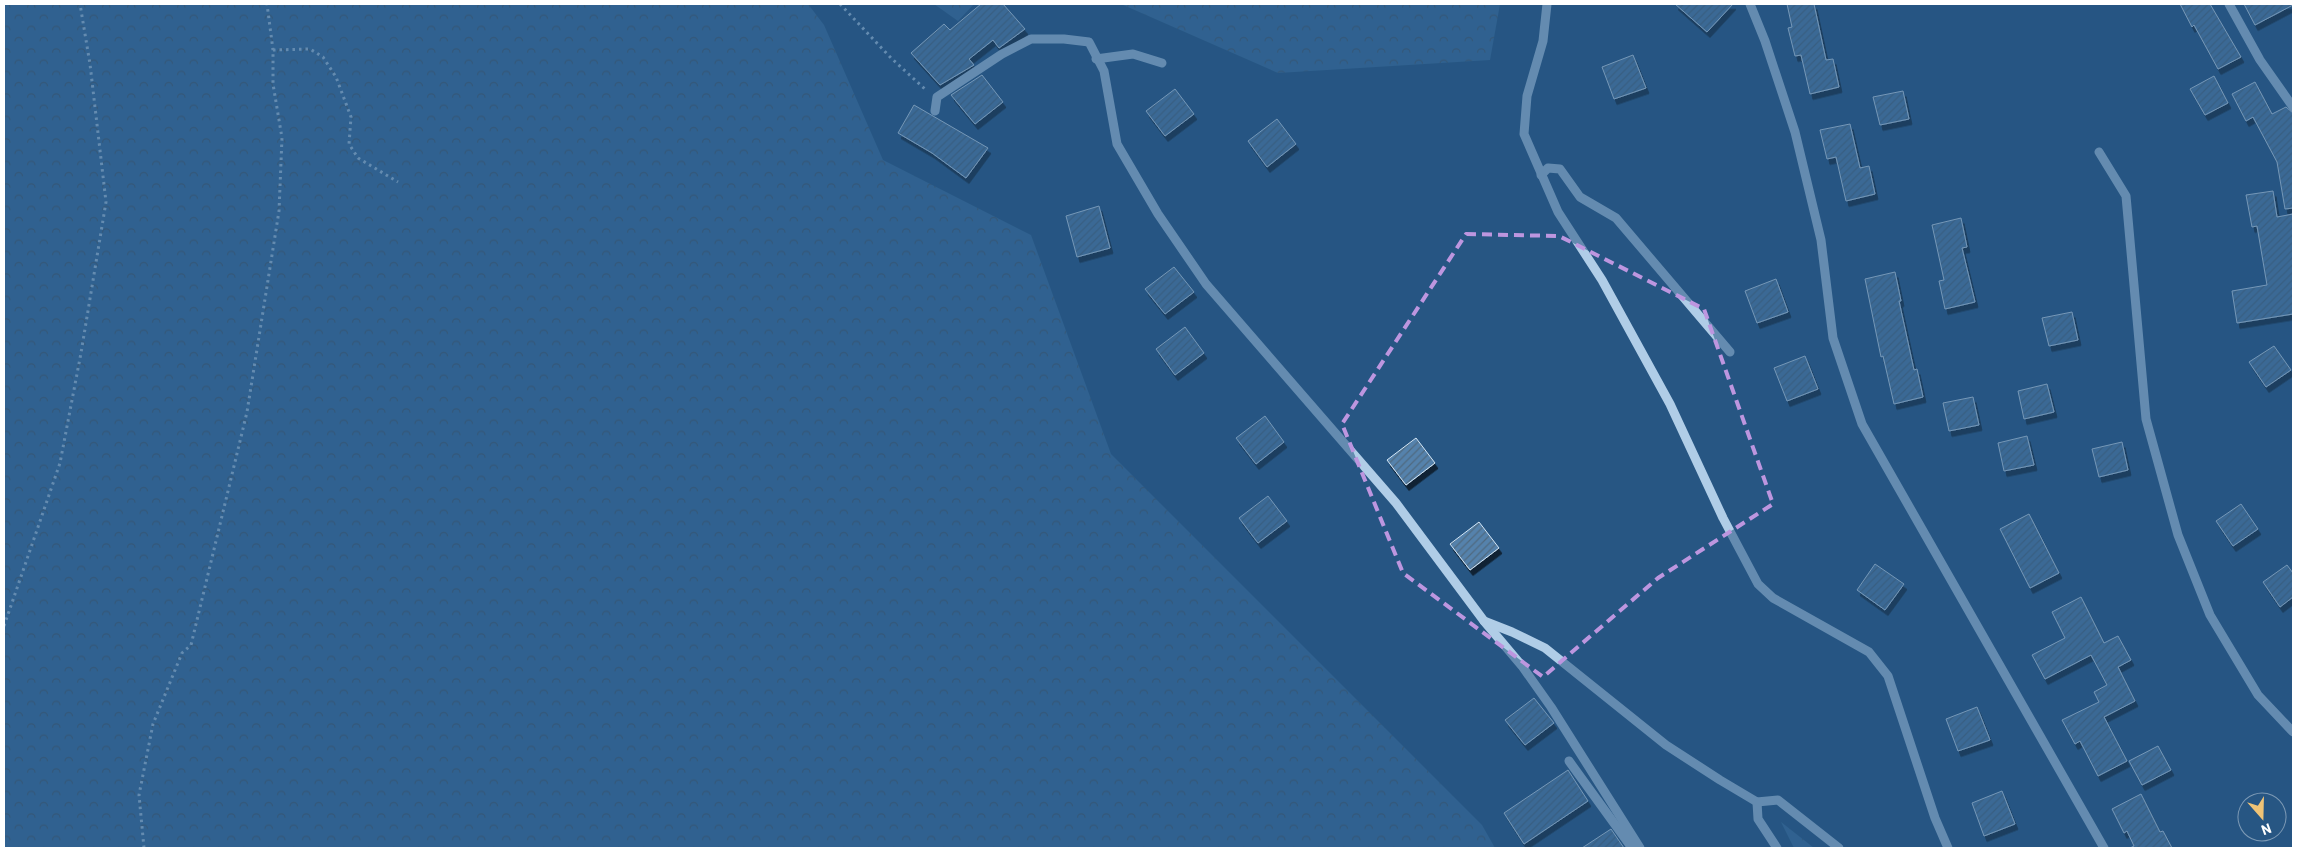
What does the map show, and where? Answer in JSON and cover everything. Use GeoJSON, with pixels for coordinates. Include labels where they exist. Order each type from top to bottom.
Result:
{"type":"FeatureCollection","features":[{"type":"Feature","properties":{"kind":"street"},"geometry":{"type":"LineString","coordinates":[[1547,4],[1543,42],[1527,96],[1524,134],[1558,212],[1602,280],[1670,404],[1723,518],[1758,584],[1773,598],[1868,652],[1888,676],[1935,818],[1948,848]]}},
{"type":"Feature","properties":{"kind":"street"},"geometry":{"type":"LineString","coordinates":[[1750,4],[1765,41],[1795,132],[1821,240],[1833,338],[1862,424],[2104,848]]}},
{"type":"Feature","properties":{"kind":"street"},"geometry":{"type":"LineString","coordinates":[[2229,4],[2260,60],[2293,107]]}},
{"type":"Feature","properties":{"kind":"street"},"geometry":{"type":"LineString","coordinates":[[935,111],[937,97],[1002,54],[1031,40],[1064,39],[1089,42],[1096,59],[1104,71],[1117,144],[1158,214],[1206,284],[1396,503],[1484,621],[1522,666],[1551,707],[1640,848]]}},
{"type":"Feature","properties":{"kind":"street"},"geometry":{"type":"LineString","coordinates":[[1096,59],[1133,54],[1162,63]]}},
{"type":"Feature","properties":{"kind":"street"},"geometry":{"type":"LineString","coordinates":[[2099,152],[2126,196],[2146,419],[2178,535],[2210,615],[2258,695],[2293,732]]}},
{"type":"Feature","properties":{"kind":"street"},"geometry":{"type":"LineString","coordinates":[[1541,175],[1548,168],[1560,169],[1580,197],[1616,218],[1730,352]]}},
{"type":"Feature","properties":{"kind":"street"},"geometry":{"type":"LineString","coordinates":[[1484,621],[1545,648],[1666,745],[1757,802],[1778,800],[1839,848]]}},
{"type":"Feature","properties":{"kind":"street"},"geometry":{"type":"LineString","coordinates":[[1569,761],[1632,848]]}},
{"type":"Feature","properties":{"kind":"street"},"geometry":{"type":"LineString","coordinates":[[1757,802],[1758,819],[1777,848]]}},
{"type":"Feature","properties":{"kind":"path"},"geometry":{"type":"LineString","coordinates":[[4,626],[60,464],[106,202],[90,64],[80,4]]}},
{"type":"Feature","properties":{"kind":"path"},"geometry":{"type":"LineString","coordinates":[[144,848],[139,795],[153,724],[182,653],[191,646],[247,412],[279,211],[282,138],[274,84],[273,50],[266,4]]}},
{"type":"Feature","properties":{"kind":"path"},"geometry":{"type":"LineString","coordinates":[[840,4],[891,58],[925,90],[937,97]]}},
{"type":"Feature","properties":{"kind":"path"},"geometry":{"type":"LineString","coordinates":[[273,50],[310,49],[323,57],[336,77],[351,118],[349,144],[358,158],[398,182]]}},
{"type":"Feature","properties":{"kind":"highlighted area"},"geometry":{"type":"Polygon","coordinates":[[[1466,234],[1559,236],[1704,309],[1773,504],[1658,578],[1543,677],[1403,573],[1342,424],[1466,234]]]}},
{"type":"Feature","properties":{"kind":"green space"},"geometry":{"type":"Polygon","coordinates":[[[4,4],[808,4],[824,25],[883,160],[1031,235],[1111,454],[1482,825],[1495,848],[4,848],[4,4]]]}},
{"type":"Feature","properties":{"kind":"green space"},"geometry":{"type":"Polygon","coordinates":[[[934,4],[974,4],[958,21],[934,4]]]}},
{"type":"Feature","properties":{"kind":"green space"},"geometry":{"type":"Polygon","coordinates":[[[1121,4],[1500,4],[1490,60],[1278,73],[1121,4]]]}},
{"type":"Feature","properties":{"kind":"green space"},"geometry":{"type":"Polygon","coordinates":[[[1781,822],[1814,848],[1794,848],[1781,822]]]}},
{"type":"Feature","properties":{"kind":"building"},"geometry":{"type":"Polygon","coordinates":[[[981,4],[1003,4],[1025,29],[999,48],[993,40],[969,59],[974,65],[940,85],[911,53],[944,24],[950,30],[981,4]]]}},
{"type":"Feature","properties":{"kind":"building"},"geometry":{"type":"Polygon","coordinates":[[[1675,4],[1733,4],[1707,32],[1675,4]]]}},
{"type":"Feature","properties":{"kind":"building"},"geometry":{"type":"Polygon","coordinates":[[[1787,4],[1814,4],[1826,60],[1833,59],[1839,87],[1810,94],[1801,55],[1795,56],[1788,28],[1792,27],[1787,4]]]}},
{"type":"Feature","properties":{"kind":"building"},"geometry":{"type":"Polygon","coordinates":[[[2180,4],[2210,4],[2241,57],[2218,69],[2180,4]]]}},
{"type":"Feature","properties":{"kind":"building"},"geometry":{"type":"Polygon","coordinates":[[[2244,4],[2293,4],[2293,5],[2255,25],[2244,4]]]}},
{"type":"Feature","properties":{"kind":"building"},"geometry":{"type":"Polygon","coordinates":[[[1633,55],[1646,88],[1614,99],[1602,67],[1633,55]]]}},
{"type":"Feature","properties":{"kind":"building"},"geometry":{"type":"Polygon","coordinates":[[[982,75],[1003,102],[975,124],[951,95],[982,75]]]}},
{"type":"Feature","properties":{"kind":"building"},"geometry":{"type":"Polygon","coordinates":[[[2214,76],[2228,103],[2205,115],[2190,89],[2214,76]]]}},
{"type":"Feature","properties":{"kind":"building"},"geometry":{"type":"Polygon","coordinates":[[[2255,82],[2272,114],[2286,107],[2293,113],[2293,208],[2285,209],[2277,162],[2253,117],[2246,121],[2232,94],[2255,82]]]}},
{"type":"Feature","properties":{"kind":"building"},"geometry":{"type":"Polygon","coordinates":[[[1175,89],[1194,114],[1165,136],[1146,111],[1175,89]]]}},
{"type":"Feature","properties":{"kind":"building"},"geometry":{"type":"Polygon","coordinates":[[[1903,91],[1909,119],[1880,125],[1873,97],[1903,91]]]}},
{"type":"Feature","properties":{"kind":"building"},"geometry":{"type":"Polygon","coordinates":[[[914,105],[988,148],[966,178],[932,153],[898,133],[914,105]]]}},
{"type":"Feature","properties":{"kind":"building"},"geometry":{"type":"Polygon","coordinates":[[[1277,119],[1296,144],[1267,167],[1248,141],[1277,119]]]}},
{"type":"Feature","properties":{"kind":"building"},"geometry":{"type":"Polygon","coordinates":[[[1850,124],[1860,168],[1869,166],[1875,194],[1846,201],[1836,157],[1827,159],[1820,130],[1850,124]]]}},
{"type":"Feature","properties":{"kind":"building"},"geometry":{"type":"Polygon","coordinates":[[[2273,191],[2277,217],[2293,214],[2293,314],[2237,323],[2232,291],[2267,285],[2257,226],[2252,227],[2246,195],[2273,191]]]}},
{"type":"Feature","properties":{"kind":"building"},"geometry":{"type":"Polygon","coordinates":[[[1099,206],[1110,248],[1077,257],[1066,216],[1099,206]]]}},
{"type":"Feature","properties":{"kind":"building"},"geometry":{"type":"Polygon","coordinates":[[[1961,218],[1967,247],[1962,248],[1975,302],[1945,309],[1939,281],[1944,280],[1932,225],[1961,218]]]}},
{"type":"Feature","properties":{"kind":"building"},"geometry":{"type":"Polygon","coordinates":[[[1174,267],[1194,292],[1165,314],[1145,289],[1174,267]]]}},
{"type":"Feature","properties":{"kind":"building"},"geometry":{"type":"Polygon","coordinates":[[[1895,272],[1901,301],[1899,301],[1914,370],[1917,369],[1923,397],[1894,404],[1883,356],[1881,357],[1865,279],[1895,272]]]}},
{"type":"Feature","properties":{"kind":"building"},"geometry":{"type":"Polygon","coordinates":[[[1776,279],[1788,312],[1757,323],[1745,291],[1776,279]]]}},
{"type":"Feature","properties":{"kind":"building"},"geometry":{"type":"Polygon","coordinates":[[[2072,312],[2078,340],[2049,346],[2042,318],[2072,312]]]}},
{"type":"Feature","properties":{"kind":"building"},"geometry":{"type":"Polygon","coordinates":[[[1185,327],[1204,353],[1175,375],[1156,349],[1185,327]]]}},
{"type":"Feature","properties":{"kind":"building"},"geometry":{"type":"Polygon","coordinates":[[[2274,346],[2291,370],[2266,387],[2249,362],[2274,346]]]}},
{"type":"Feature","properties":{"kind":"building"},"geometry":{"type":"Polygon","coordinates":[[[1805,356],[1818,389],[1787,401],[1774,368],[1805,356]]]}},
{"type":"Feature","properties":{"kind":"building"},"geometry":{"type":"Polygon","coordinates":[[[2047,384],[2054,412],[2024,419],[2018,391],[2047,384]]]}},
{"type":"Feature","properties":{"kind":"building"},"geometry":{"type":"Polygon","coordinates":[[[1973,397],[1979,425],[1949,431],[1943,403],[1973,397]]]}},
{"type":"Feature","properties":{"kind":"building"},"geometry":{"type":"Polygon","coordinates":[[[1265,416],[1284,442],[1256,464],[1236,438],[1265,416]]]}},
{"type":"Feature","properties":{"kind":"building"},"geometry":{"type":"Polygon","coordinates":[[[2027,436],[2034,465],[2004,471],[1998,443],[2027,436]]]}},
{"type":"Feature","properties":{"kind":"building"},"geometry":{"type":"Polygon","coordinates":[[[1416,438],[1435,463],[1406,485],[1387,460],[1416,438]]]}},
{"type":"Feature","properties":{"kind":"building"},"geometry":{"type":"Polygon","coordinates":[[[2122,442],[2128,470],[2099,477],[2092,449],[2122,442]]]}},
{"type":"Feature","properties":{"kind":"building"},"geometry":{"type":"Polygon","coordinates":[[[1268,496],[1287,521],[1258,543],[1239,518],[1268,496]]]}},
{"type":"Feature","properties":{"kind":"building"},"geometry":{"type":"Polygon","coordinates":[[[2241,504],[2258,529],[2233,546],[2216,521],[2241,504]]]}},
{"type":"Feature","properties":{"kind":"building"},"geometry":{"type":"Polygon","coordinates":[[[2029,514],[2059,573],[2030,588],[2000,529],[2029,514]]]}},
{"type":"Feature","properties":{"kind":"building"},"geometry":{"type":"Polygon","coordinates":[[[1479,522],[1499,548],[1470,570],[1450,544],[1479,522]]]}},
{"type":"Feature","properties":{"kind":"building"},"geometry":{"type":"Polygon","coordinates":[[[1875,564],[1904,584],[1885,610],[1857,590],[1875,564]]]}},
{"type":"Feature","properties":{"kind":"building"},"geometry":{"type":"Polygon","coordinates":[[[2287,565],[2293,573],[2293,597],[2280,607],[2263,582],[2287,565]]]}},
{"type":"Feature","properties":{"kind":"building"},"geometry":{"type":"Polygon","coordinates":[[[2081,597],[2104,643],[2118,636],[2131,660],[2118,667],[2135,701],[2104,717],[2127,761],[2098,776],[2080,741],[2075,744],[2062,720],[2099,702],[2094,692],[2107,685],[2091,655],[2045,679],[2032,655],[2065,638],[2052,612],[2081,597]]]}},
{"type":"Feature","properties":{"kind":"building"},"geometry":{"type":"Polygon","coordinates":[[[1534,698],[1554,723],[1525,745],[1505,720],[1534,698]]]}},
{"type":"Feature","properties":{"kind":"building"},"geometry":{"type":"Polygon","coordinates":[[[1977,707],[1990,740],[1958,751],[1946,719],[1977,707]]]}},
{"type":"Feature","properties":{"kind":"building"},"geometry":{"type":"Polygon","coordinates":[[[2158,746],[2171,770],[2142,785],[2129,761],[2158,746]]]}},
{"type":"Feature","properties":{"kind":"building"},"geometry":{"type":"Polygon","coordinates":[[[1568,770],[1588,801],[1524,844],[1504,813],[1568,770]]]}},
{"type":"Feature","properties":{"kind":"building"},"geometry":{"type":"Polygon","coordinates":[[[2002,791],[2015,824],[1984,836],[1972,803],[2002,791]]]}},
{"type":"Feature","properties":{"kind":"building"},"geometry":{"type":"Polygon","coordinates":[[[2141,794],[2160,832],[2163,831],[2172,848],[2130,848],[2134,846],[2127,831],[2124,833],[2112,809],[2141,794]]]}},
{"type":"Feature","properties":{"kind":"building"},"geometry":{"type":"Polygon","coordinates":[[[1611,829],[1624,848],[1582,848],[1611,829]]]}}]}
